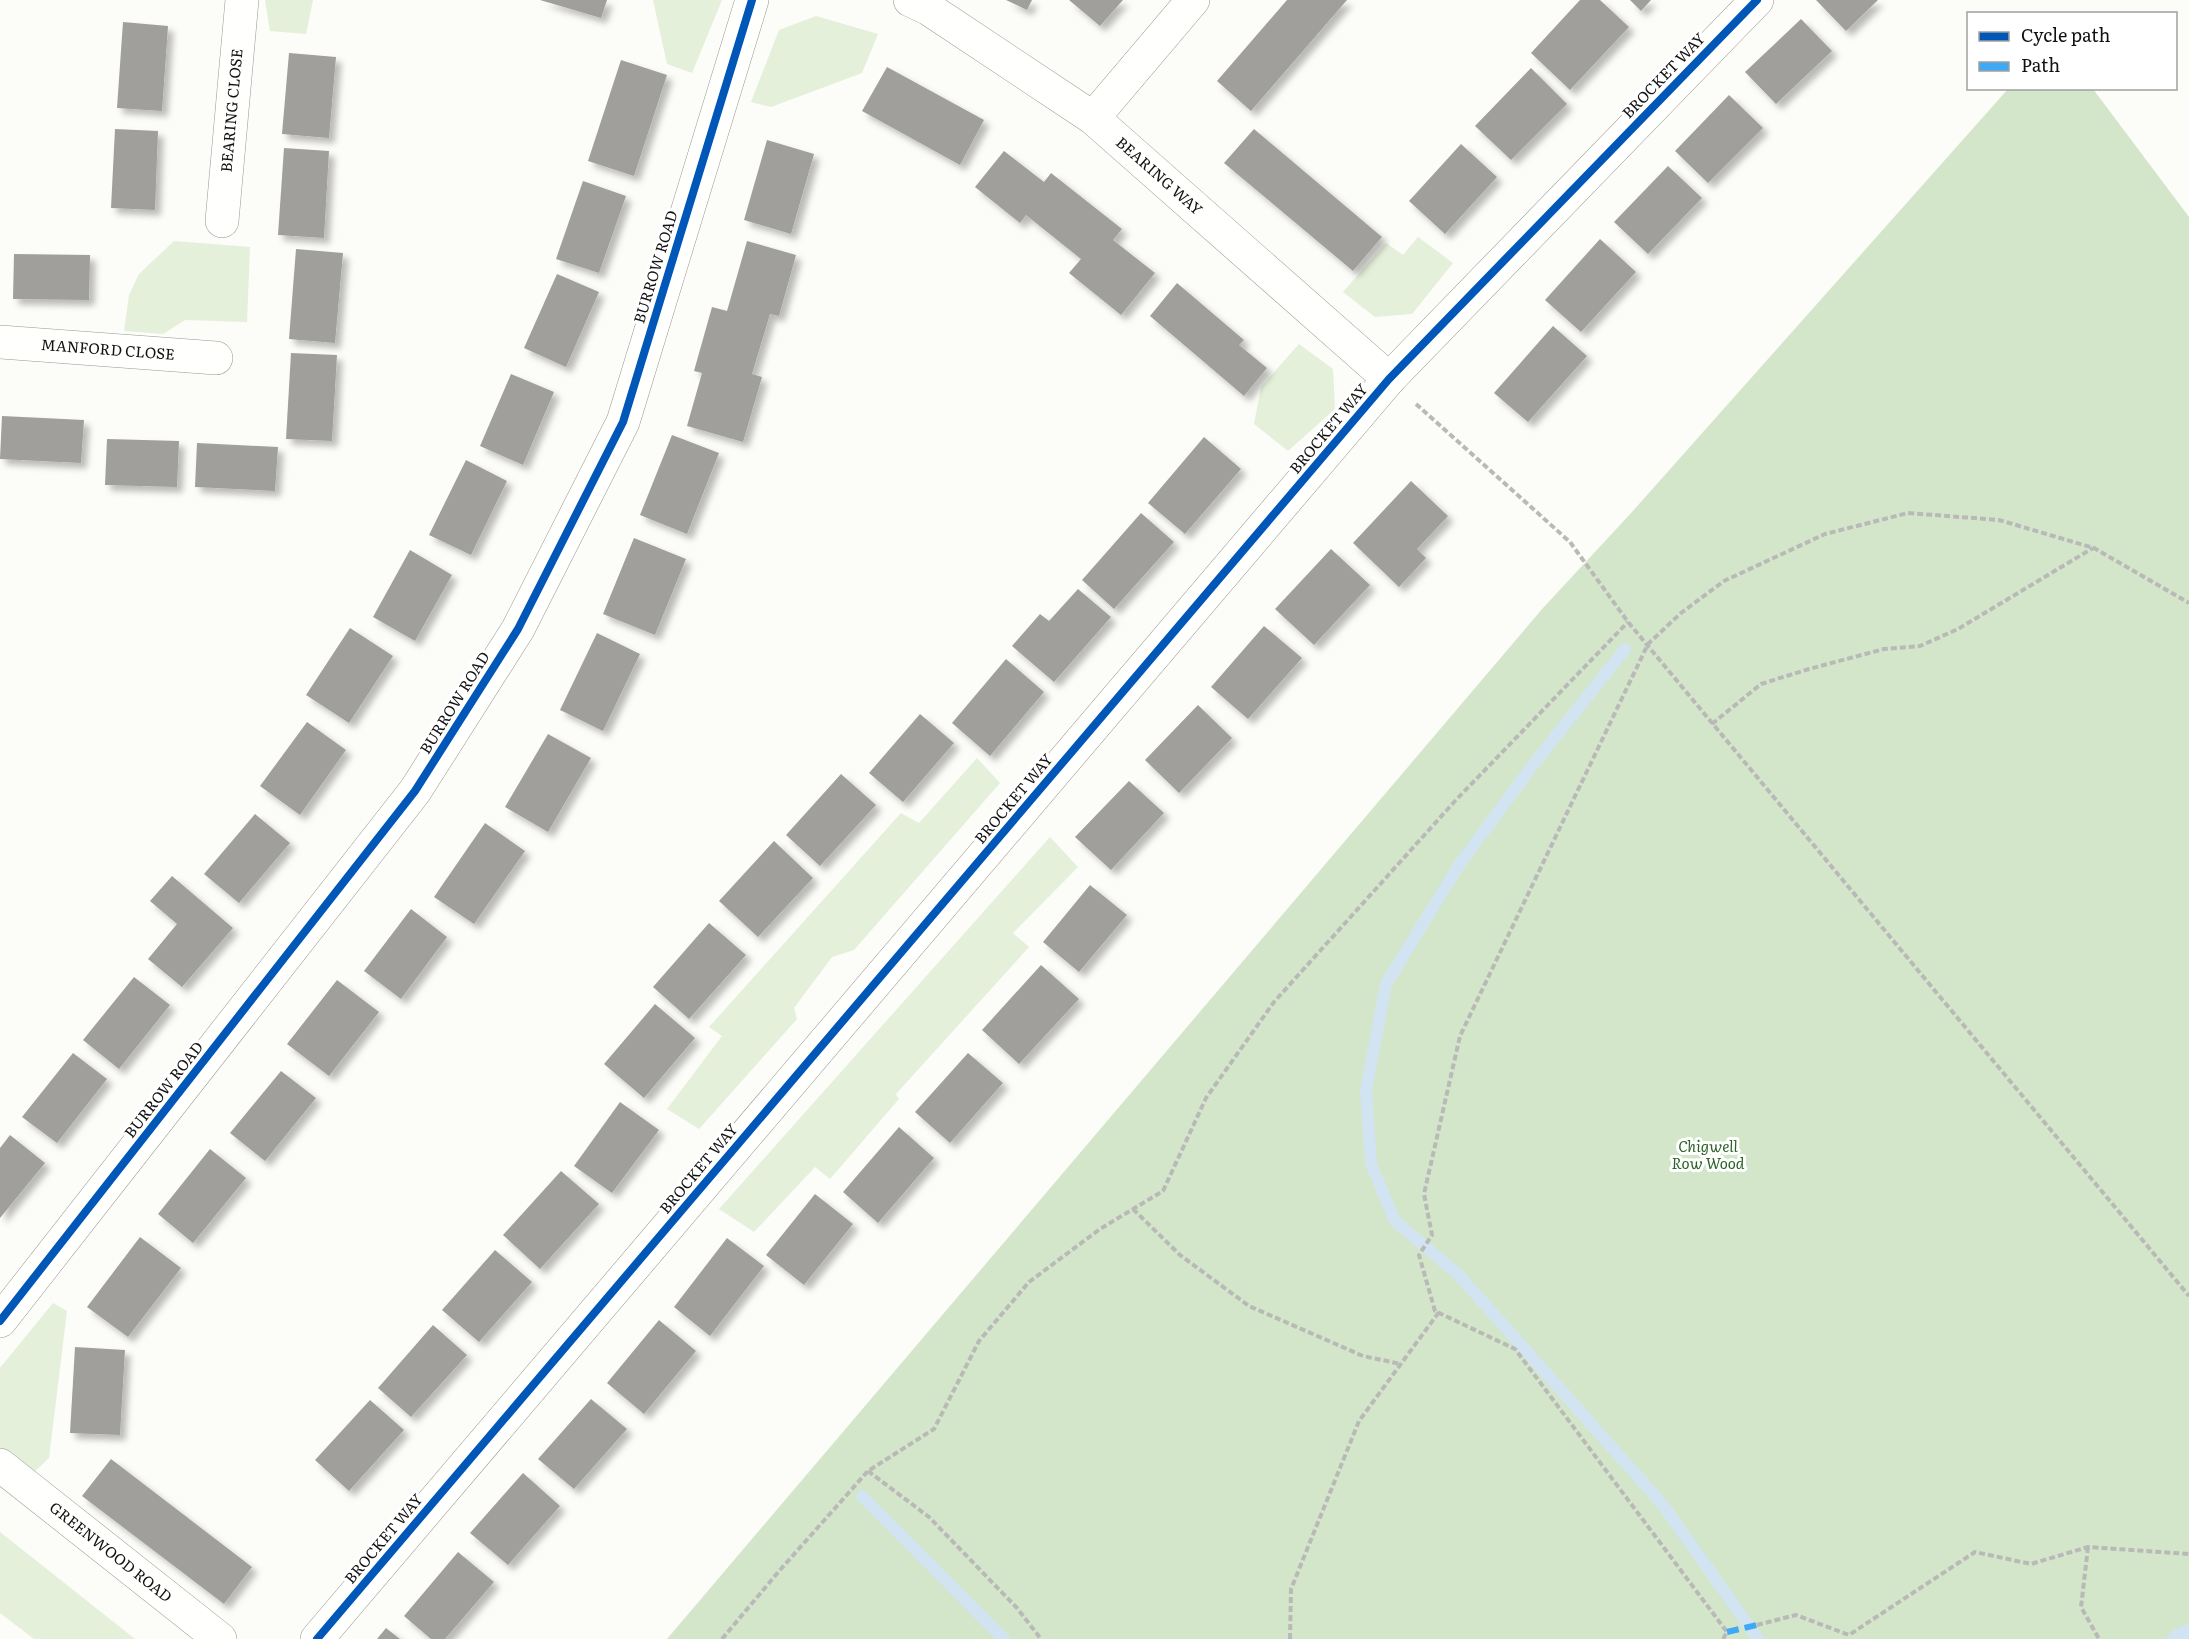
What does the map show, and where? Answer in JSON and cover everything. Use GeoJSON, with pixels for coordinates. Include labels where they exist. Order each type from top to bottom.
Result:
{"type":"FeatureCollection","features":[{"type":"Feature","properties":{"kind":"street","name":"BEARING CLOSE"},"geometry":{"type":"LineString","coordinates":[[222,221],[242,0]]}},
{"type":"Feature","properties":{"kind":"street","name":"BURROW ROAD"},"geometry":{"type":"LineString","coordinates":[[0,1321],[415,791],[518,629],[623,422],[752,0]]}},
{"type":"Feature","properties":{"kind":"street","name":"BEARING WAY"},"geometry":{"type":"LineString","coordinates":[[909,0],[929,9],[1094,118],[1389,379]]}},
{"type":"Feature","properties":{"kind":"street"},"geometry":{"type":"LineString","coordinates":[[1094,118],[1193,0]]}},
{"type":"Feature","properties":{"kind":"street","name":"BROCKET WAY"},"geometry":{"type":"LineString","coordinates":[[317,1639],[1389,379],[1757,0]]}},
{"type":"Feature","properties":{"kind":"street","name":"MANFORD CLOSE"},"geometry":{"type":"LineString","coordinates":[[0,342],[216,358]]}},
{"type":"Feature","properties":{"kind":"street","name":"GREENWOOD ROAD"},"geometry":{"type":"LineString","coordinates":[[0,1465],[220,1639]]}},
{"type":"Feature","properties":{"kind":"path"},"geometry":{"type":"LineString","coordinates":[[1389,379],[1570,542],[1628,622],[2189,1296]]}},
{"type":"Feature","properties":{"kind":"path"},"geometry":{"type":"LineString","coordinates":[[1731,1639],[1515,1350],[1435,1311],[1419,1256],[1432,1235],[1424,1194],[1460,1036],[1648,644],[1681,613],[1724,581],[1826,534],[1908,513],[1999,520],[2094,548],[2189,603]]}},
{"type":"Feature","properties":{"kind":"path"},"geometry":{"type":"LineString","coordinates":[[1712,724],[1761,684],[1884,649],[1920,646],[1958,629],[2094,548]]}},
{"type":"Feature","properties":{"kind":"path"},"geometry":{"type":"LineString","coordinates":[[722,1639],[868,1471],[934,1429],[979,1341],[1029,1282],[1100,1229],[1163,1191],[1206,1098],[1274,1002],[1455,801],[1628,622]]}},
{"type":"Feature","properties":{"kind":"path"},"geometry":{"type":"LineString","coordinates":[[1132,1209],[1180,1255],[1249,1306],[1363,1356],[1401,1364]]}},
{"type":"Feature","properties":{"kind":"path"},"geometry":{"type":"LineString","coordinates":[[1290,1639],[1291,1589],[1359,1421],[1439,1312]]}},
{"type":"Feature","properties":{"kind":"path"},"geometry":{"type":"LineString","coordinates":[[868,1471],[937,1525],[1009,1599],[1041,1639]]}},
{"type":"Feature","properties":{"kind":"path"},"geometry":{"type":"LineString","coordinates":[[1757,1625],[1796,1615],[1849,1635],[1975,1552],[2031,1564],[2088,1547],[2189,1554]]}},
{"type":"Feature","properties":{"kind":"path"},"geometry":{"type":"LineString","coordinates":[[2088,1547],[2081,1607],[2099,1639]]}},
{"type":"Feature","properties":{"kind":"path"},"geometry":{"type":"LineString","coordinates":[[1723,1639],[1727,1632]]}},
{"type":"Feature","properties":{"kind":"green space"},"geometry":{"type":"Polygon","coordinates":[[[265,0],[313,0],[306,34],[270,31],[265,0]]]}},
{"type":"Feature","properties":{"kind":"green space"},"geometry":{"type":"Polygon","coordinates":[[[653,0],[722,0],[692,73],[667,64],[653,0]]]}},
{"type":"Feature","properties":{"kind":"green space"},"geometry":{"type":"Polygon","coordinates":[[[816,16],[878,34],[862,73],[771,107],[751,102],[779,30],[816,16]]]}},
{"type":"Feature","properties":{"kind":"green space","name":"Chigwell Row Wood"},"geometry":{"type":"Polygon","coordinates":[[[2007,90],[2094,90],[2189,217],[2189,1639],[667,1639],[1543,608],[1632,512],[2007,90]]]}},
{"type":"Feature","properties":{"kind":"green space"},"geometry":{"type":"Polygon","coordinates":[[[1418,237],[1453,263],[1412,314],[1375,317],[1343,292],[1386,243],[1403,255],[1418,237]]]}},
{"type":"Feature","properties":{"kind":"green space"},"geometry":{"type":"Polygon","coordinates":[[[174,241],[250,247],[247,322],[185,320],[163,334],[124,331],[129,295],[139,274],[174,241]]]}},
{"type":"Feature","properties":{"kind":"green space"},"geometry":{"type":"Polygon","coordinates":[[[1299,344],[1333,369],[1335,409],[1288,451],[1254,424],[1261,387],[1299,344]]]}},
{"type":"Feature","properties":{"kind":"green space"},"geometry":{"type":"Polygon","coordinates":[[[977,758],[1000,783],[854,950],[832,957],[794,1008],[797,1019],[699,1129],[667,1109],[722,1036],[709,1027],[901,813],[919,823],[977,758]]]}},
{"type":"Feature","properties":{"kind":"green space"},"geometry":{"type":"Polygon","coordinates":[[[1050,837],[1078,867],[1013,933],[1029,947],[896,1094],[899,1099],[830,1179],[815,1167],[754,1232],[719,1209],[1050,837]]]}},
{"type":"Feature","properties":{"kind":"green space"},"geometry":{"type":"Polygon","coordinates":[[[53,1303],[67,1311],[49,1458],[30,1476],[0,1450],[0,1368],[53,1303]]]}},
{"type":"Feature","properties":{"kind":"green space"},"geometry":{"type":"Polygon","coordinates":[[[0,1532],[135,1639],[34,1639],[0,1613],[0,1532]]]}},
{"type":"Feature","properties":{"kind":"water"},"geometry":{"type":"Polygon","coordinates":[[[2189,1623],[2189,1639],[2165,1639],[2172,1631],[2189,1623]]]}},
{"type":"Feature","properties":{"kind":"building"},"geometry":{"type":"Polygon","coordinates":[[[540,0],[607,0],[601,18],[540,0]]]}},
{"type":"Feature","properties":{"kind":"building"},"geometry":{"type":"Polygon","coordinates":[[[1006,0],[1032,0],[1027,10],[1006,0]]]}},
{"type":"Feature","properties":{"kind":"building"},"geometry":{"type":"Polygon","coordinates":[[[1069,0],[1123,0],[1100,26],[1069,0]]]}},
{"type":"Feature","properties":{"kind":"building"},"geometry":{"type":"Polygon","coordinates":[[[1287,0],[1347,0],[1251,111],[1217,81],[1287,0]]]}},
{"type":"Feature","properties":{"kind":"building"},"geometry":{"type":"Polygon","coordinates":[[[1580,0],[1600,0],[1629,27],[1570,90],[1531,53],[1580,0]]]}},
{"type":"Feature","properties":{"kind":"building"},"geometry":{"type":"Polygon","coordinates":[[[1630,0],[1651,0],[1641,11],[1630,0]]]}},
{"type":"Feature","properties":{"kind":"building"},"geometry":{"type":"Polygon","coordinates":[[[1816,0],[1878,0],[1846,31],[1816,0]]]}},
{"type":"Feature","properties":{"kind":"building"},"geometry":{"type":"Polygon","coordinates":[[[1801,19],[1832,51],[1776,104],[1745,72],[1801,19]]]}},
{"type":"Feature","properties":{"kind":"building"},"geometry":{"type":"Polygon","coordinates":[[[123,22],[168,26],[162,111],[117,108],[123,22]]]}},
{"type":"Feature","properties":{"kind":"building"},"geometry":{"type":"Polygon","coordinates":[[[289,53],[336,57],[329,138],[282,134],[289,53]]]}},
{"type":"Feature","properties":{"kind":"building"},"geometry":{"type":"Polygon","coordinates":[[[621,60],[667,75],[634,176],[588,161],[621,60]]]}},
{"type":"Feature","properties":{"kind":"building"},"geometry":{"type":"Polygon","coordinates":[[[887,67],[984,120],[960,165],[862,111],[887,67]]]}},
{"type":"Feature","properties":{"kind":"building"},"geometry":{"type":"Polygon","coordinates":[[[1531,68],[1567,104],[1511,160],[1475,126],[1531,68]]]}},
{"type":"Feature","properties":{"kind":"building"},"geometry":{"type":"Polygon","coordinates":[[[1729,95],[1763,128],[1708,183],[1675,151],[1729,95]]]}},
{"type":"Feature","properties":{"kind":"building"},"geometry":{"type":"Polygon","coordinates":[[[115,129],[158,131],[155,210],[111,208],[115,129]]]}},
{"type":"Feature","properties":{"kind":"building"},"geometry":{"type":"Polygon","coordinates":[[[1254,129],[1382,237],[1353,271],[1224,163],[1254,129]]]}},
{"type":"Feature","properties":{"kind":"building"},"geometry":{"type":"Polygon","coordinates":[[[767,140],[814,154],[791,234],[744,220],[767,140]]]}},
{"type":"Feature","properties":{"kind":"building"},"geometry":{"type":"Polygon","coordinates":[[[1461,144],[1497,177],[1445,234],[1409,201],[1461,144]]]}},
{"type":"Feature","properties":{"kind":"building"},"geometry":{"type":"Polygon","coordinates":[[[284,148],[329,151],[324,238],[278,235],[284,148]]]}},
{"type":"Feature","properties":{"kind":"building"},"geometry":{"type":"Polygon","coordinates":[[[1004,151],[1044,182],[1051,173],[1122,229],[1113,240],[1155,273],[1121,315],[1069,273],[1081,259],[1026,215],[1020,223],[975,187],[1004,151]]]}},
{"type":"Feature","properties":{"kind":"building"},"geometry":{"type":"Polygon","coordinates":[[[1668,166],[1702,198],[1648,254],[1614,222],[1668,166]]]}},
{"type":"Feature","properties":{"kind":"building"},"geometry":{"type":"Polygon","coordinates":[[[583,181],[626,196],[599,273],[556,259],[583,181]]]}},
{"type":"Feature","properties":{"kind":"building"},"geometry":{"type":"Polygon","coordinates":[[[1600,239],[1636,272],[1581,332],[1545,300],[1600,239]]]}},
{"type":"Feature","properties":{"kind":"building"},"geometry":{"type":"Polygon","coordinates":[[[747,241],[796,255],[779,316],[770,314],[752,374],[762,377],[743,442],[687,426],[702,373],[694,371],[712,307],[727,311],[747,241]]]}},
{"type":"Feature","properties":{"kind":"building"},"geometry":{"type":"Polygon","coordinates":[[[296,249],[343,253],[335,343],[289,339],[296,249]]]}},
{"type":"Feature","properties":{"kind":"building"},"geometry":{"type":"Polygon","coordinates":[[[14,254],[90,255],[89,300],[13,299],[14,254]]]}},
{"type":"Feature","properties":{"kind":"building"},"geometry":{"type":"Polygon","coordinates":[[[557,274],[599,292],[566,367],[524,348],[557,274]]]}},
{"type":"Feature","properties":{"kind":"building"},"geometry":{"type":"Polygon","coordinates":[[[1177,283],[1244,340],[1239,345],[1267,368],[1244,396],[1150,316],[1177,283]]]}},
{"type":"Feature","properties":{"kind":"building"},"geometry":{"type":"Polygon","coordinates":[[[1553,326],[1587,356],[1528,422],[1494,393],[1553,326]]]}},
{"type":"Feature","properties":{"kind":"building"},"geometry":{"type":"Polygon","coordinates":[[[291,353],[337,355],[332,441],[286,439],[291,353]]]}},
{"type":"Feature","properties":{"kind":"building"},"geometry":{"type":"Polygon","coordinates":[[[511,374],[554,392],[523,465],[480,446],[511,374]]]}},
{"type":"Feature","properties":{"kind":"building"},"geometry":{"type":"Polygon","coordinates":[[[2,416],[84,420],[81,463],[0,459],[2,416]]]}},
{"type":"Feature","properties":{"kind":"building"},"geometry":{"type":"Polygon","coordinates":[[[672,435],[719,453],[687,534],[640,515],[672,435]]]}},
{"type":"Feature","properties":{"kind":"building"},"geometry":{"type":"Polygon","coordinates":[[[1204,437],[1241,469],[1185,534],[1148,503],[1204,437]]]}},
{"type":"Feature","properties":{"kind":"building"},"geometry":{"type":"Polygon","coordinates":[[[107,439],[179,441],[177,487],[105,485],[107,439]]]}},
{"type":"Feature","properties":{"kind":"building"},"geometry":{"type":"Polygon","coordinates":[[[197,443],[278,447],[275,491],[195,487],[197,443]]]}},
{"type":"Feature","properties":{"kind":"building"},"geometry":{"type":"Polygon","coordinates":[[[466,460],[507,481],[471,555],[429,535],[466,460]]]}},
{"type":"Feature","properties":{"kind":"building"},"geometry":{"type":"Polygon","coordinates":[[[1411,481],[1448,516],[1417,549],[1426,558],[1399,587],[1353,543],[1411,481]]]}},
{"type":"Feature","properties":{"kind":"building"},"geometry":{"type":"Polygon","coordinates":[[[1141,513],[1174,542],[1114,609],[1082,580],[1141,513]]]}},
{"type":"Feature","properties":{"kind":"building"},"geometry":{"type":"Polygon","coordinates":[[[634,538],[686,559],[655,635],[603,614],[634,538]]]}},
{"type":"Feature","properties":{"kind":"building"},"geometry":{"type":"Polygon","coordinates":[[[1331,549],[1370,585],[1314,645],[1275,609],[1331,549]]]}},
{"type":"Feature","properties":{"kind":"building"},"geometry":{"type":"Polygon","coordinates":[[[410,550],[452,575],[415,641],[373,617],[410,550]]]}},
{"type":"Feature","properties":{"kind":"building"},"geometry":{"type":"Polygon","coordinates":[[[1078,589],[1111,617],[1054,682],[1012,646],[1040,614],[1049,621],[1078,589]]]}},
{"type":"Feature","properties":{"kind":"building"},"geometry":{"type":"Polygon","coordinates":[[[1264,626],[1302,658],[1248,719],[1211,687],[1264,626]]]}},
{"type":"Feature","properties":{"kind":"building"},"geometry":{"type":"Polygon","coordinates":[[[350,628],[393,656],[349,723],[306,695],[350,628]]]}},
{"type":"Feature","properties":{"kind":"building"},"geometry":{"type":"Polygon","coordinates":[[[597,633],[640,654],[603,731],[560,710],[597,633]]]}},
{"type":"Feature","properties":{"kind":"building"},"geometry":{"type":"Polygon","coordinates":[[[1006,659],[1044,692],[990,756],[952,723],[1006,659]]]}},
{"type":"Feature","properties":{"kind":"building"},"geometry":{"type":"Polygon","coordinates":[[[1198,705],[1232,738],[1179,793],[1145,760],[1198,705]]]}},
{"type":"Feature","properties":{"kind":"building"},"geometry":{"type":"Polygon","coordinates":[[[920,714],[954,743],[903,802],[869,773],[920,714]]]}},
{"type":"Feature","properties":{"kind":"building"},"geometry":{"type":"Polygon","coordinates":[[[307,722],[346,750],[300,815],[260,786],[307,722]]]}},
{"type":"Feature","properties":{"kind":"building"},"geometry":{"type":"Polygon","coordinates":[[[548,734],[591,758],[548,832],[505,807],[548,734]]]}},
{"type":"Feature","properties":{"kind":"building"},"geometry":{"type":"Polygon","coordinates":[[[841,774],[876,805],[820,866],[786,835],[841,774]]]}},
{"type":"Feature","properties":{"kind":"building"},"geometry":{"type":"Polygon","coordinates":[[[1129,781],[1164,813],[1111,870],[1075,837],[1129,781]]]}},
{"type":"Feature","properties":{"kind":"building"},"geometry":{"type":"Polygon","coordinates":[[[255,814],[290,843],[239,903],[204,874],[255,814]]]}},
{"type":"Feature","properties":{"kind":"building"},"geometry":{"type":"Polygon","coordinates":[[[485,823],[525,851],[474,924],[434,897],[485,823]]]}},
{"type":"Feature","properties":{"kind":"building"},"geometry":{"type":"Polygon","coordinates":[[[774,841],[813,878],[758,937],[719,901],[774,841]]]}},
{"type":"Feature","properties":{"kind":"building"},"geometry":{"type":"Polygon","coordinates":[[[172,876],[233,928],[182,987],[148,959],[177,924],[150,901],[172,876]]]}},
{"type":"Feature","properties":{"kind":"building"},"geometry":{"type":"Polygon","coordinates":[[[1090,885],[1127,915],[1079,972],[1043,942],[1090,885]]]}},
{"type":"Feature","properties":{"kind":"building"},"geometry":{"type":"Polygon","coordinates":[[[411,909],[447,937],[401,999],[364,971],[411,909]]]}},
{"type":"Feature","properties":{"kind":"building"},"geometry":{"type":"Polygon","coordinates":[[[709,923],[746,955],[689,1019],[653,987],[709,923]]]}},
{"type":"Feature","properties":{"kind":"building"},"geometry":{"type":"Polygon","coordinates":[[[1041,965],[1079,999],[1019,1064],[982,1030],[1041,965]]]}},
{"type":"Feature","properties":{"kind":"building"},"geometry":{"type":"Polygon","coordinates":[[[134,977],[170,1005],[119,1069],[83,1040],[134,977]]]}},
{"type":"Feature","properties":{"kind":"building"},"geometry":{"type":"Polygon","coordinates":[[[337,980],[379,1012],[329,1076],[287,1044],[337,980]]]}},
{"type":"Feature","properties":{"kind":"building"},"geometry":{"type":"Polygon","coordinates":[[[655,1004],[695,1038],[644,1098],[604,1064],[655,1004]]]}},
{"type":"Feature","properties":{"kind":"building"},"geometry":{"type":"Polygon","coordinates":[[[73,1053],[107,1079],[57,1143],[22,1117],[73,1053]]]}},
{"type":"Feature","properties":{"kind":"building"},"geometry":{"type":"Polygon","coordinates":[[[968,1053],[1003,1083],[950,1143],[915,1112],[968,1053]]]}},
{"type":"Feature","properties":{"kind":"building"},"geometry":{"type":"Polygon","coordinates":[[[281,1071],[316,1098],[265,1161],[230,1133],[281,1071]]]}},
{"type":"Feature","properties":{"kind":"building"},"geometry":{"type":"Polygon","coordinates":[[[620,1102],[659,1130],[612,1193],[574,1166],[620,1102]]]}},
{"type":"Feature","properties":{"kind":"building"},"geometry":{"type":"Polygon","coordinates":[[[899,1127],[934,1158],[878,1223],[843,1192],[899,1127]]]}},
{"type":"Feature","properties":{"kind":"building"},"geometry":{"type":"Polygon","coordinates":[[[10,1135],[45,1163],[0,1218],[0,1148],[10,1135]]]}},
{"type":"Feature","properties":{"kind":"building"},"geometry":{"type":"Polygon","coordinates":[[[210,1149],[246,1178],[193,1243],[158,1214],[210,1149]]]}},
{"type":"Feature","properties":{"kind":"building"},"geometry":{"type":"Polygon","coordinates":[[[561,1171],[599,1204],[540,1269],[503,1235],[561,1171]]]}},
{"type":"Feature","properties":{"kind":"building"},"geometry":{"type":"Polygon","coordinates":[[[815,1194],[853,1224],[804,1285],[766,1255],[815,1194]]]}},
{"type":"Feature","properties":{"kind":"building"},"geometry":{"type":"Polygon","coordinates":[[[140,1237],[181,1268],[128,1337],[87,1307],[140,1237]]]}},
{"type":"Feature","properties":{"kind":"building"},"geometry":{"type":"Polygon","coordinates":[[[727,1238],[764,1266],[710,1336],[674,1307],[727,1238]]]}},
{"type":"Feature","properties":{"kind":"building"},"geometry":{"type":"Polygon","coordinates":[[[495,1250],[532,1282],[479,1342],[442,1310],[495,1250]]]}},
{"type":"Feature","properties":{"kind":"building"},"geometry":{"type":"Polygon","coordinates":[[[659,1320],[696,1351],[644,1414],[607,1383],[659,1320]]]}},
{"type":"Feature","properties":{"kind":"building"},"geometry":{"type":"Polygon","coordinates":[[[433,1325],[467,1355],[411,1417],[378,1388],[433,1325]]]}},
{"type":"Feature","properties":{"kind":"building"},"geometry":{"type":"Polygon","coordinates":[[[75,1347],[125,1350],[120,1435],[70,1433],[75,1347]]]}},
{"type":"Feature","properties":{"kind":"building"},"geometry":{"type":"Polygon","coordinates":[[[591,1399],[627,1429],[574,1489],[538,1459],[591,1399]]]}},
{"type":"Feature","properties":{"kind":"building"},"geometry":{"type":"Polygon","coordinates":[[[370,1400],[404,1430],[349,1491],[315,1460],[370,1400]]]}},
{"type":"Feature","properties":{"kind":"building"},"geometry":{"type":"Polygon","coordinates":[[[111,1459],[252,1567],[224,1604],[82,1496],[111,1459]]]}},
{"type":"Feature","properties":{"kind":"building"},"geometry":{"type":"Polygon","coordinates":[[[523,1473],[560,1506],[508,1565],[470,1533],[523,1473]]]}},
{"type":"Feature","properties":{"kind":"building"},"geometry":{"type":"Polygon","coordinates":[[[458,1552],[494,1582],[445,1639],[431,1639],[404,1616],[458,1552]]]}},
{"type":"Feature","properties":{"kind":"building"},"geometry":{"type":"Polygon","coordinates":[[[386,1628],[400,1639],[377,1639],[386,1628]]]}},
{"type":"Feature","properties":{"kind":"waterway"},"geometry":{"type":"LineString","coordinates":[[1625,649],[1533,765],[1459,865],[1386,984],[1366,1090],[1371,1164],[1395,1221],[1458,1274],[1663,1505],[1758,1639]]}},
{"type":"Feature","properties":{"kind":"waterway"},"geometry":{"type":"LineString","coordinates":[[862,1496],[1004,1639]]}},
{"type":"Feature","properties":{"kind":"marked path"},"geometry":{"type":"LineString","coordinates":[[1727,1632],[1757,1625]]}},
{"type":"Feature","properties":{"kind":"cycle path"},"geometry":{"type":"LineString","coordinates":[[0,1321],[415,791],[518,629],[623,422],[752,0]]}},
{"type":"Feature","properties":{"kind":"cycle path"},"geometry":{"type":"LineString","coordinates":[[317,1639],[1389,379],[1757,0]]}}]}
